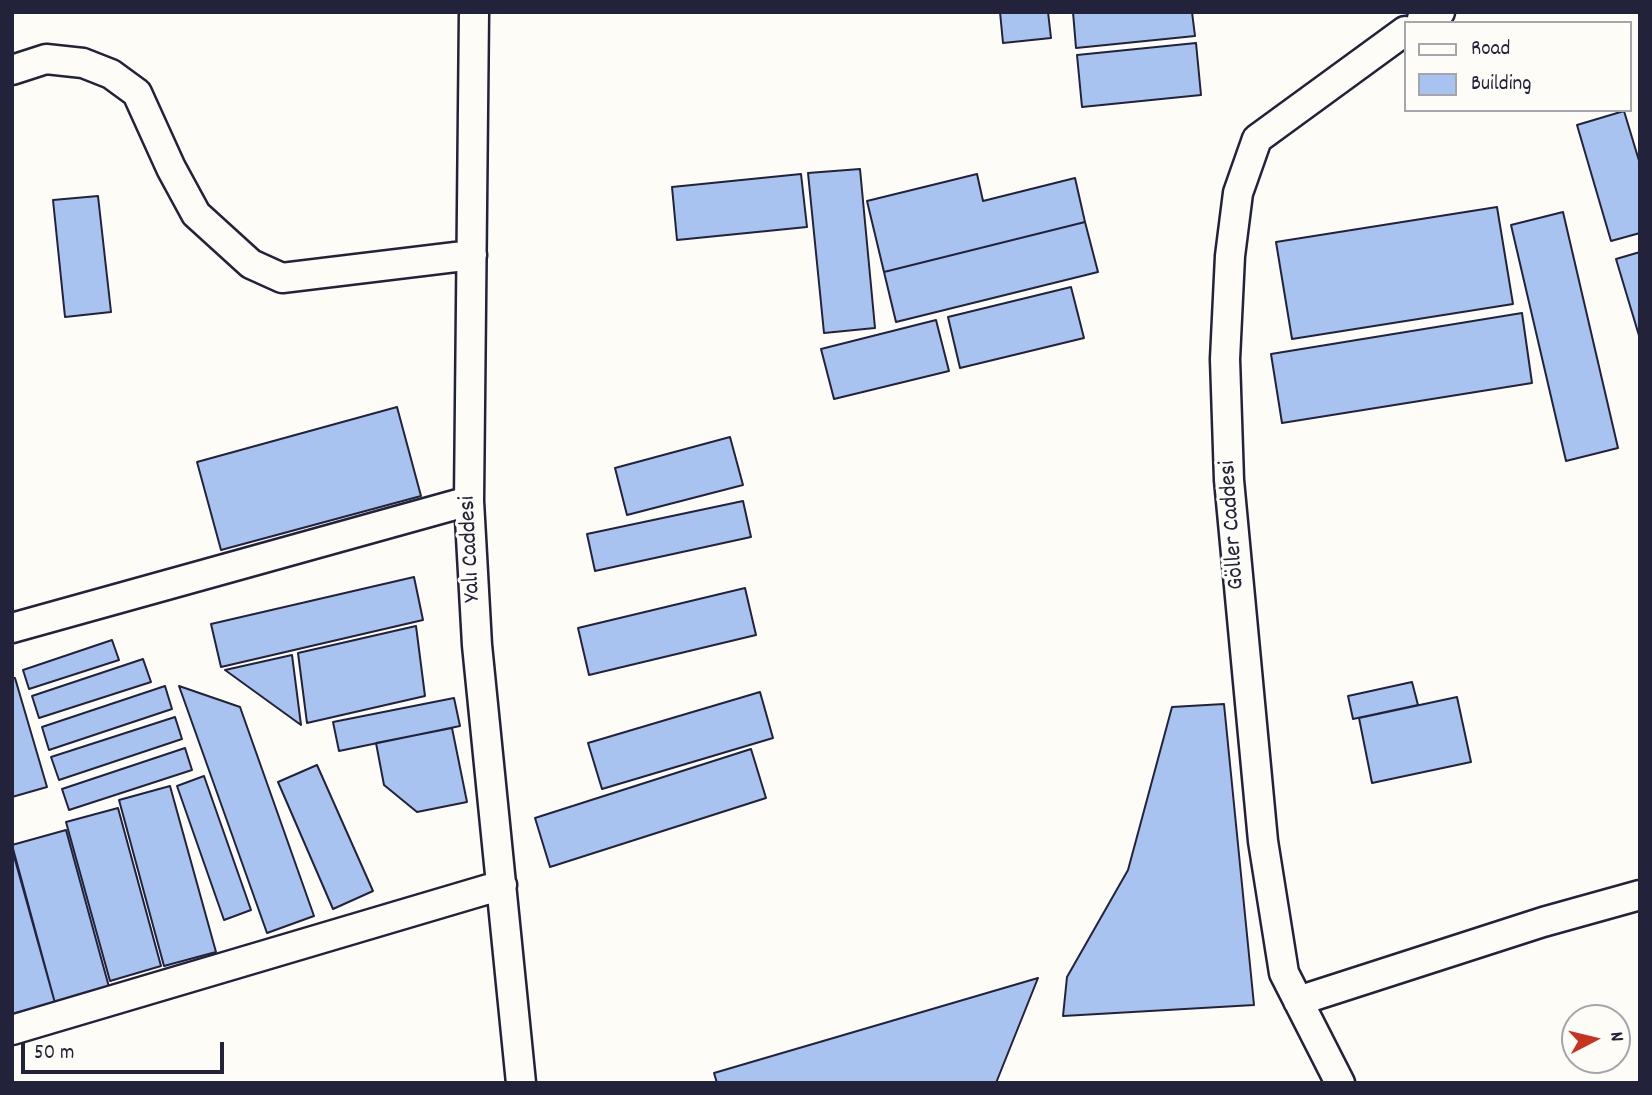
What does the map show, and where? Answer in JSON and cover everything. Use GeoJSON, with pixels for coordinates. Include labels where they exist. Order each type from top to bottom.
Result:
{"type":"FeatureCollection","features":[{"type":"Feature","properties":{"kind":"street","name":"Yalı Caddesi"},"geometry":{"type":"LineString","coordinates":[[474,12],[469,500],[477,645],[521,1083]]}},
{"type":"Feature","properties":{"kind":"street","name":"Göller Caddesi"},"geometry":{"type":"LineString","coordinates":[[1340,1083],[1284,973],[1263,841],[1229,480],[1225,359],[1230,256],[1238,193],[1257,139],[1404,31]]}},
{"type":"Feature","properties":{"kind":"street"},"geometry":{"type":"LineString","coordinates":[[12,70],[46,59],[83,64],[111,74],[136,93],[171,168],[197,214],[251,264],[282,278],[471,255]]}},
{"type":"Feature","properties":{"kind":"street"},"geometry":{"type":"LineString","coordinates":[[12,628],[469,500]]}},
{"type":"Feature","properties":{"kind":"street"},"geometry":{"type":"LineString","coordinates":[[12,1030],[502,885]]}},
{"type":"Feature","properties":{"kind":"street"},"geometry":{"type":"LineString","coordinates":[[1298,1001],[1544,922],[1640,895]]}},
{"type":"Feature","properties":{"kind":"building"},"geometry":{"type":"Polygon","coordinates":[[[1000,12],[1048,12],[1051,38],[1003,43],[1000,12]]]}},
{"type":"Feature","properties":{"kind":"building"},"geometry":{"type":"Polygon","coordinates":[[[1073,12],[1192,12],[1195,36],[1076,48],[1073,12]]]}},
{"type":"Feature","properties":{"kind":"building"},"geometry":{"type":"Polygon","coordinates":[[[1196,43],[1201,95],[1082,107],[1077,55],[1196,43]]]}},
{"type":"Feature","properties":{"kind":"building"},"geometry":{"type":"Polygon","coordinates":[[[1624,112],[1640,164],[1640,233],[1611,241],[1577,125],[1624,112]]]}},
{"type":"Feature","properties":{"kind":"building"},"geometry":{"type":"Polygon","coordinates":[[[860,169],[875,328],[824,333],[808,173],[860,169]]]}},
{"type":"Feature","properties":{"kind":"building"},"geometry":{"type":"Polygon","coordinates":[[[801,174],[807,227],[677,240],[672,187],[801,174]]]}},
{"type":"Feature","properties":{"kind":"building"},"geometry":{"type":"Polygon","coordinates":[[[977,174],[983,201],[1075,178],[1085,222],[884,272],[867,201],[977,174]]]}},
{"type":"Feature","properties":{"kind":"building"},"geometry":{"type":"Polygon","coordinates":[[[98,196],[111,312],[65,317],[53,200],[98,196]]]}},
{"type":"Feature","properties":{"kind":"building"},"geometry":{"type":"Polygon","coordinates":[[[1497,207],[1513,304],[1292,339],[1276,242],[1497,207]]]}},
{"type":"Feature","properties":{"kind":"building"},"geometry":{"type":"Polygon","coordinates":[[[1563,212],[1618,448],[1566,461],[1511,225],[1563,212]]]}},
{"type":"Feature","properties":{"kind":"building"},"geometry":{"type":"Polygon","coordinates":[[[1085,222],[1098,272],[896,322],[884,272],[1085,222]]]}},
{"type":"Feature","properties":{"kind":"building"},"geometry":{"type":"Polygon","coordinates":[[[1640,252],[1640,339],[1616,259],[1640,252]]]}},
{"type":"Feature","properties":{"kind":"building"},"geometry":{"type":"Polygon","coordinates":[[[1071,287],[1084,338],[960,368],[948,317],[1071,287]]]}},
{"type":"Feature","properties":{"kind":"building"},"geometry":{"type":"Polygon","coordinates":[[[1522,313],[1532,383],[1282,423],[1271,354],[1522,313]]]}},
{"type":"Feature","properties":{"kind":"building"},"geometry":{"type":"Polygon","coordinates":[[[936,320],[949,371],[834,399],[821,349],[936,320]]]}},
{"type":"Feature","properties":{"kind":"building"},"geometry":{"type":"Polygon","coordinates":[[[397,407],[421,496],[221,550],[197,462],[397,407]]]}},
{"type":"Feature","properties":{"kind":"building"},"geometry":{"type":"Polygon","coordinates":[[[730,437],[743,485],[627,515],[615,468],[730,437]]]}},
{"type":"Feature","properties":{"kind":"building"},"geometry":{"type":"Polygon","coordinates":[[[743,501],[751,537],[595,571],[587,534],[743,501]]]}},
{"type":"Feature","properties":{"kind":"building"},"geometry":{"type":"Polygon","coordinates":[[[414,577],[423,620],[221,667],[211,624],[414,577]]]}},
{"type":"Feature","properties":{"kind":"building"},"geometry":{"type":"Polygon","coordinates":[[[745,588],[756,635],[589,675],[578,628],[745,588]]]}},
{"type":"Feature","properties":{"kind":"building"},"geometry":{"type":"Polygon","coordinates":[[[416,626],[425,696],[307,723],[298,653],[416,626]]]}},
{"type":"Feature","properties":{"kind":"building"},"geometry":{"type":"Polygon","coordinates":[[[112,640],[119,660],[29,689],[23,670],[112,640]]]}},
{"type":"Feature","properties":{"kind":"building"},"geometry":{"type":"Polygon","coordinates":[[[292,655],[301,725],[225,670],[292,655]]]}},
{"type":"Feature","properties":{"kind":"building"},"geometry":{"type":"Polygon","coordinates":[[[143,659],[151,682],[39,718],[32,696],[143,659]]]}},
{"type":"Feature","properties":{"kind":"building"},"geometry":{"type":"Polygon","coordinates":[[[12,678],[15,678],[47,787],[12,797],[12,678]]]}},
{"type":"Feature","properties":{"kind":"building"},"geometry":{"type":"Polygon","coordinates":[[[1412,682],[1418,705],[1353,719],[1348,696],[1412,682]]]}},
{"type":"Feature","properties":{"kind":"building"},"geometry":{"type":"Polygon","coordinates":[[[165,686],[172,709],[49,750],[42,727],[165,686]]]}},
{"type":"Feature","properties":{"kind":"building"},"geometry":{"type":"Polygon","coordinates":[[[179,686],[240,707],[314,916],[267,933],[179,686]]]}},
{"type":"Feature","properties":{"kind":"building"},"geometry":{"type":"Polygon","coordinates":[[[760,692],[773,738],[602,789],[588,743],[760,692]]]}},
{"type":"Feature","properties":{"kind":"building"},"geometry":{"type":"Polygon","coordinates":[[[1457,697],[1471,762],[1372,783],[1359,718],[1457,697]]]}},
{"type":"Feature","properties":{"kind":"building"},"geometry":{"type":"Polygon","coordinates":[[[454,698],[460,726],[339,751],[333,722],[454,698]]]}},
{"type":"Feature","properties":{"kind":"building"},"geometry":{"type":"Polygon","coordinates":[[[1224,704],[1254,1005],[1063,1016],[1067,977],[1128,870],[1172,707],[1224,704]]]}},
{"type":"Feature","properties":{"kind":"building"},"geometry":{"type":"Polygon","coordinates":[[[175,717],[182,739],[59,780],[51,757],[175,717]]]}},
{"type":"Feature","properties":{"kind":"building"},"geometry":{"type":"Polygon","coordinates":[[[452,728],[467,802],[417,812],[384,785],[376,743],[452,728]]]}},
{"type":"Feature","properties":{"kind":"building"},"geometry":{"type":"Polygon","coordinates":[[[185,748],[192,770],[69,810],[62,789],[185,748]]]}},
{"type":"Feature","properties":{"kind":"building"},"geometry":{"type":"Polygon","coordinates":[[[751,749],[766,798],[550,867],[535,818],[751,749]]]}},
{"type":"Feature","properties":{"kind":"building"},"geometry":{"type":"Polygon","coordinates":[[[317,765],[373,891],[333,909],[278,782],[317,765]]]}},
{"type":"Feature","properties":{"kind":"building"},"geometry":{"type":"Polygon","coordinates":[[[204,776],[251,910],[224,920],[177,786],[204,776]]]}},
{"type":"Feature","properties":{"kind":"building"},"geometry":{"type":"Polygon","coordinates":[[[170,786],[216,952],[164,966],[119,800],[170,786]]]}},
{"type":"Feature","properties":{"kind":"building"},"geometry":{"type":"Polygon","coordinates":[[[118,808],[161,966],[110,981],[66,822],[118,808]]]}},
{"type":"Feature","properties":{"kind":"building"},"geometry":{"type":"Polygon","coordinates":[[[66,830],[109,987],[55,1003],[12,845],[66,830]]]}},
{"type":"Feature","properties":{"kind":"building"},"geometry":{"type":"Polygon","coordinates":[[[12,849],[55,1003],[12,1014],[12,849]]]}},
{"type":"Feature","properties":{"kind":"building"},"geometry":{"type":"Polygon","coordinates":[[[1038,978],[996,1083],[717,1083],[714,1073],[1038,978]]]}}]}
